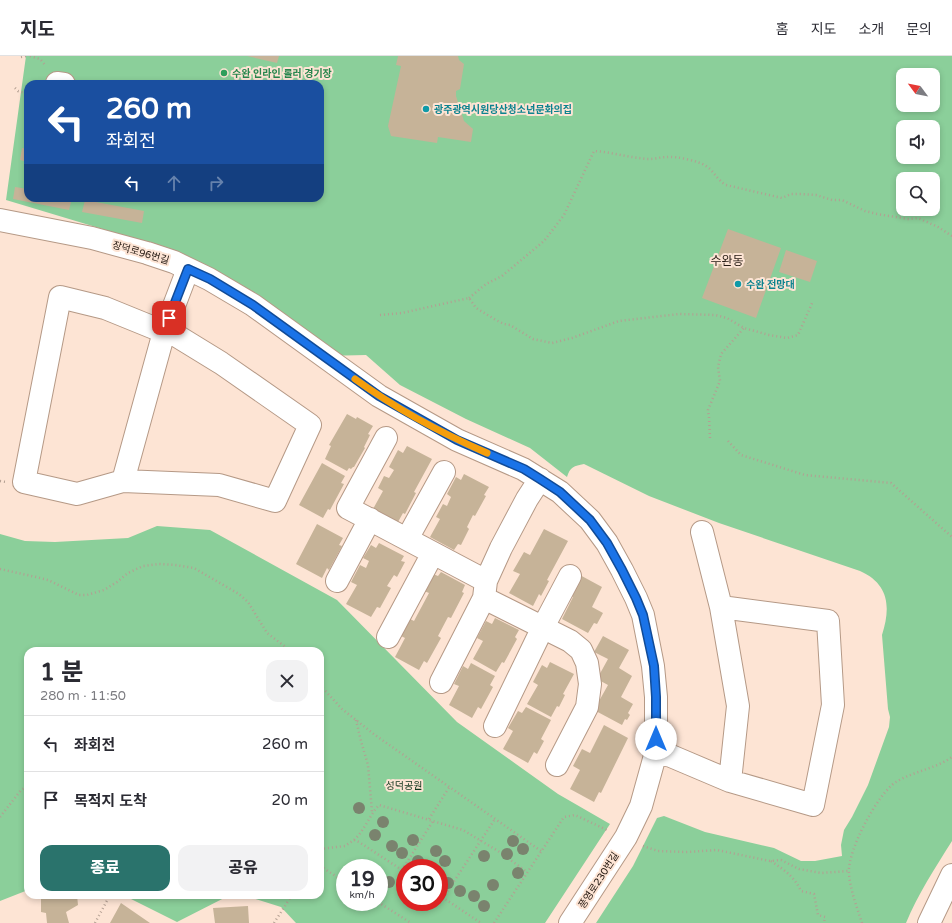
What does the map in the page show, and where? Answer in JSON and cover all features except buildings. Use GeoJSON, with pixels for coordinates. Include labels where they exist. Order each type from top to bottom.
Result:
{"type":"FeatureCollection","features":[{"type":"Feature","properties":{"kind":"street","name":"장덕로96번길"},"geometry":{"type":"LineString","coordinates":[[0,220],[92,238],[174,262],[210,279],[253,305],[379,396],[457,440],[524,469],[560,492],[590,520],[607,543],[636,598],[643,615],[654,666],[656,697],[656,752],[642,806],[626,837]]}},
{"type":"Feature","properties":{"kind":"street"},"geometry":{"type":"LineString","coordinates":[[123,481],[164,332],[188,269]]}},
{"type":"Feature","properties":{"kind":"street"},"geometry":{"type":"LineString","coordinates":[[60,297],[105,308],[164,332],[177,336],[221,363],[310,425],[275,502],[219,485],[123,481],[77,494],[24,482],[60,297]]}},
{"type":"Feature","properties":{"kind":"street"},"geometry":{"type":"LineString","coordinates":[[386,438],[348,508],[433,553],[485,590],[543,627],[570,641],[581,650],[586,663],[590,684],[588,706],[558,765]]}},
{"type":"Feature","properties":{"kind":"street"},"geometry":{"type":"LineString","coordinates":[[407,539],[444,472]]}},
{"type":"Feature","properties":{"kind":"street"},"geometry":{"type":"LineString","coordinates":[[441,682],[485,590],[501,548],[527,499],[540,479]]}},
{"type":"Feature","properties":{"kind":"street"},"geometry":{"type":"LineString","coordinates":[[337,581],[370,519]]}},
{"type":"Feature","properties":{"kind":"street"},"geometry":{"type":"LineString","coordinates":[[702,532],[721,607],[738,706],[730,781]]}},
{"type":"Feature","properties":{"kind":"street"},"geometry":{"type":"LineString","coordinates":[[388,637],[433,553]]}},
{"type":"Feature","properties":{"kind":"street"},"geometry":{"type":"LineString","coordinates":[[495,726],[543,627],[570,576]]}},
{"type":"Feature","properties":{"kind":"street"},"geometry":{"type":"LineString","coordinates":[[656,752],[671,756],[730,781],[813,805],[833,705],[828,621],[721,607]]}},
{"type":"Feature","properties":{"kind":"street","name":"풍영로230번길"},"geometry":{"type":"LineString","coordinates":[[570,923],[626,837]]}},
{"type":"Feature","properties":{"kind":"street"},"geometry":{"type":"LineString","coordinates":[[929,923],[952,875]]}},
{"type":"Feature","properties":{"kind":"path"},"geometry":{"type":"LineString","coordinates":[[21,58],[26,56]]}},
{"type":"Feature","properties":{"kind":"path"},"geometry":{"type":"LineString","coordinates":[[15,88],[18,91],[24,93]]}},
{"type":"Feature","properties":{"kind":"path"},"geometry":{"type":"LineString","coordinates":[[380,315],[402,313],[469,298],[486,284],[502,276],[544,241],[564,215],[594,151],[610,152],[625,156],[650,159],[668,156],[695,161],[706,165],[720,182],[726,185],[782,198],[791,194],[801,194],[816,195],[832,200],[842,200],[865,211],[877,214],[908,219],[918,218],[938,226],[952,236]]}},
{"type":"Feature","properties":{"kind":"path"},"geometry":{"type":"LineString","coordinates":[[469,298],[476,308],[496,320],[504,324],[510,324],[533,339],[552,343],[572,338],[619,321],[679,314],[715,315],[727,318],[744,328],[787,338],[798,335],[813,301]]}},
{"type":"Feature","properties":{"kind":"path"},"geometry":{"type":"LineString","coordinates":[[710,438],[708,410],[720,381],[718,367],[721,354],[744,328]]}},
{"type":"Feature","properties":{"kind":"path"},"geometry":{"type":"LineString","coordinates":[[728,441],[741,455],[805,475],[891,483],[952,538]]}},
{"type":"Feature","properties":{"kind":"path"},"geometry":{"type":"LineString","coordinates":[[0,569],[36,576],[79,595],[87,595],[104,590],[117,582],[128,572],[143,566],[159,564],[194,568],[239,594],[248,602],[267,633],[286,647]]}},
{"type":"Feature","properties":{"kind":"path"},"geometry":{"type":"LineString","coordinates":[[324,689],[342,709],[356,720],[541,851]]}},
{"type":"Feature","properties":{"kind":"path"},"geometry":{"type":"LineString","coordinates":[[356,720],[368,765],[372,812]]}},
{"type":"Feature","properties":{"kind":"path"},"geometry":{"type":"LineString","coordinates":[[862,923],[848,871],[853,852],[866,820],[878,800],[894,783],[909,774],[944,762],[952,757]]}},
{"type":"Feature","properties":{"kind":"path"},"geometry":{"type":"LineString","coordinates":[[429,820],[450,786]]}},
{"type":"Feature","properties":{"kind":"path"},"geometry":{"type":"LineString","coordinates":[[0,818],[21,790],[24,788]]}},
{"type":"Feature","properties":{"kind":"path"},"geometry":{"type":"LineString","coordinates":[[324,849],[345,846],[354,840],[360,835],[372,812],[379,805],[463,830],[481,840],[527,872]]}},
{"type":"Feature","properties":{"kind":"path"},"geometry":{"type":"LineString","coordinates":[[494,923],[564,817],[575,815],[626,837],[647,848],[658,851],[686,852],[717,850],[770,861],[781,860],[799,869],[821,873],[848,871]]}},
{"type":"Feature","properties":{"kind":"path"},"geometry":{"type":"LineString","coordinates":[[448,890],[494,819]]}},
{"type":"Feature","properties":{"kind":"path"},"geometry":{"type":"LineString","coordinates":[[411,859],[433,821]]}},
{"type":"Feature","properties":{"kind":"path"},"geometry":{"type":"LineString","coordinates":[[354,840],[396,866]]}},
{"type":"Feature","properties":{"kind":"path"},"geometry":{"type":"LineString","coordinates":[[770,861],[785,871],[797,882],[801,891],[814,894],[818,915],[825,917],[824,923]]}},
{"type":"Feature","properties":{"kind":"path"},"geometry":{"type":"LineString","coordinates":[[324,869],[336,876]]}},
{"type":"Feature","properties":{"kind":"path"},"geometry":{"type":"LineString","coordinates":[[95,923],[108,899]]}},
{"type":"Feature","properties":{"kind":"path"},"geometry":{"type":"LineString","coordinates":[[274,923],[289,899]]}},
{"type":"Feature","properties":{"kind":"path"},"geometry":{"type":"LineString","coordinates":[[448,901],[481,923]]}},
{"type":"Feature","properties":{"kind":"path"},"geometry":{"type":"LineString","coordinates":[[388,908],[411,923]]}},
{"type":"Feature","properties":{"kind":"green space"},"geometry":{"type":"Polygon","coordinates":[[[26,56],[952,56],[952,841],[921,891],[906,923],[596,923],[633,866],[657,818],[664,816],[705,832],[774,848],[801,861],[815,861],[842,856],[841,845],[844,830],[868,785],[889,727],[890,717],[888,709],[882,635],[885,625],[887,606],[882,590],[870,576],[860,571],[719,523],[649,496],[584,464],[573,468],[567,477],[530,448],[466,419],[400,385],[366,355],[323,356],[149,243],[6,200],[26,56]]]}},
{"type":"Feature","properties":{"kind":"green space","name":"성덕공원"},"geometry":{"type":"Polygon","coordinates":[[[157,526],[210,530],[337,600],[457,722],[558,794],[610,824],[545,923],[296,923],[281,907],[256,899],[324,899],[324,647],[24,647],[24,892],[0,901],[0,534],[25,541],[55,542],[128,538],[157,526]]]}},
{"type":"Feature","properties":{"kind":"green space"},"geometry":{"type":"Polygon","coordinates":[[[131,899],[222,899],[177,922],[131,899]]]}},
{"type":"Feature","properties":{"kind":"slow traffic"},"geometry":{"type":"LineString","coordinates":[[355,379],[379,396],[457,440],[487,453]]}},
{"type":"Feature","properties":{"kind":"place","name":"수완 인라인 롤러 경기장"},"geometry":{"type":"Point","coordinates":[224,73]}},
{"type":"Feature","properties":{"kind":"place","name":"광주광역시원당산청소년문화의집"},"geometry":{"type":"Point","coordinates":[426,109]}},
{"type":"Feature","properties":{"kind":"place","name":"수완 전망대"},"geometry":{"type":"Point","coordinates":[738,284]}},
{"type":"Feature","properties":{"kind":"district","name":"수완동"},"geometry":{"type":"Point","coordinates":[727,261]}},
{"type":"Feature","properties":{"kind":"route"},"geometry":{"type":"LineString","coordinates":[[169,318],[188,269],[210,279],[253,305],[379,396],[457,440],[524,469],[560,492],[590,520],[607,543],[636,598],[643,615],[654,666],[656,739]]}}]}
